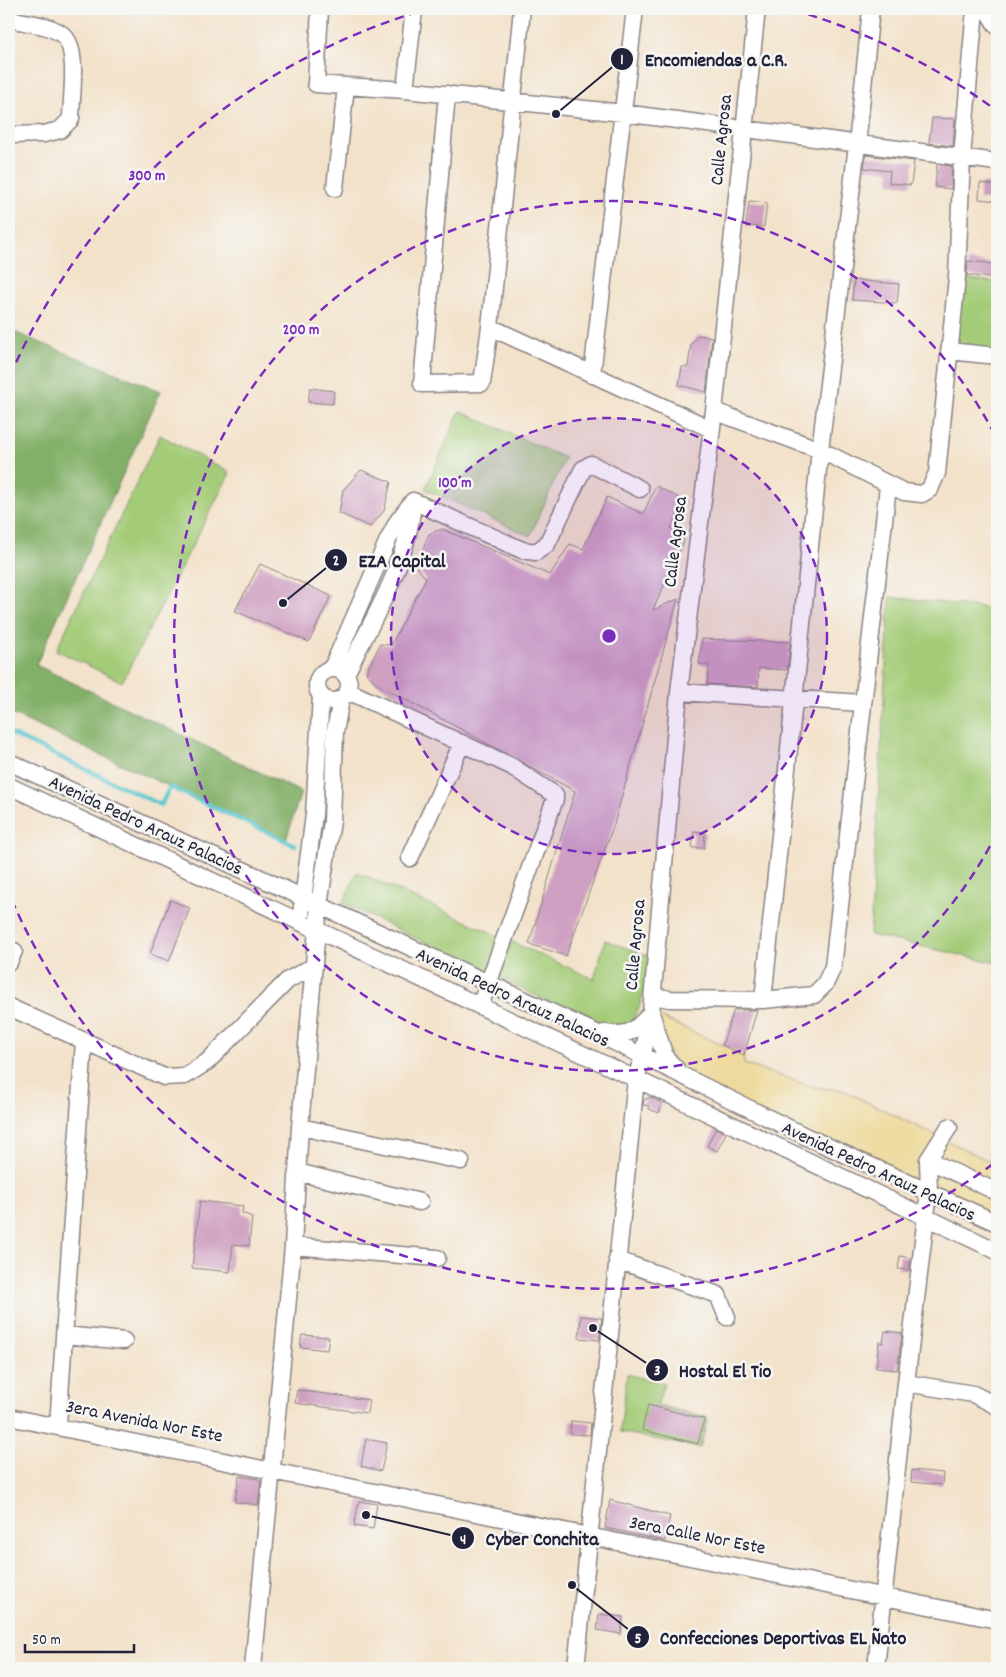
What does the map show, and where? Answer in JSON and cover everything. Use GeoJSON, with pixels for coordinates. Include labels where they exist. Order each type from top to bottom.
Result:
{"type":"FeatureCollection","features":[{"type":"Feature","properties":{"kind":"street"},"geometry":{"type":"LineString","coordinates":[[320,9],[316,84],[512,100],[745,128],[857,145],[997,162]]}},
{"type":"Feature","properties":{"kind":"street"},"geometry":{"type":"LineString","coordinates":[[405,90],[414,9]]}},
{"type":"Feature","properties":{"kind":"street"},"geometry":{"type":"LineString","coordinates":[[447,94],[422,384],[482,383],[490,327],[522,9]]}},
{"type":"Feature","properties":{"kind":"street"},"geometry":{"type":"LineString","coordinates":[[592,375],[635,9]]}},
{"type":"Feature","properties":{"kind":"street","name":"Calle Agrosa"},"geometry":{"type":"LineString","coordinates":[[576,1668],[636,1079],[643,1055],[651,1013],[679,692],[714,411],[757,9]]}},
{"type":"Feature","properties":{"kind":"street"},"geometry":{"type":"LineString","coordinates":[[763,1000],[820,450],[857,145],[871,9]]}},
{"type":"Feature","properties":{"kind":"street"},"geometry":{"type":"LineString","coordinates":[[714,411],[820,450],[888,486],[914,495],[930,489],[937,473],[957,277],[962,157],[975,9]]}},
{"type":"Feature","properties":{"kind":"street"},"geometry":{"type":"LineString","coordinates":[[986,9],[997,26]]}},
{"type":"Feature","properties":{"kind":"street"},"geometry":{"type":"LineString","coordinates":[[9,19],[48,27],[64,36],[73,55],[71,119],[60,130],[44,134],[9,135]]}},
{"type":"Feature","properties":{"kind":"street"},"geometry":{"type":"LineString","coordinates":[[335,188],[346,86]]}},
{"type":"Feature","properties":{"kind":"street"},"geometry":{"type":"LineString","coordinates":[[490,327],[711,429]]}},
{"type":"Feature","properties":{"kind":"street"},"geometry":{"type":"LineString","coordinates":[[949,351],[997,356]]}},
{"type":"Feature","properties":{"kind":"street"},"geometry":{"type":"LineString","coordinates":[[413,501],[522,550],[536,552],[547,544],[583,469],[591,464],[640,489]]}},
{"type":"Feature","properties":{"kind":"street"},"geometry":{"type":"LineString","coordinates":[[652,996],[763,1000],[814,995],[825,984],[833,967],[888,486]]}},
{"type":"Feature","properties":{"kind":"street"},"geometry":{"type":"LineString","coordinates":[[253,1668],[292,1246],[319,905],[332,820],[335,732],[344,695],[349,685],[339,671],[350,627],[397,522],[413,501]]}},
{"type":"Feature","properties":{"kind":"street"},"geometry":{"type":"LineString","coordinates":[[300,922],[314,815],[321,696],[317,685],[318,679],[321,674],[339,671],[365,634],[397,565],[412,526],[413,501]]}},
{"type":"Feature","properties":{"kind":"street"},"geometry":{"type":"LineString","coordinates":[[381,558],[397,565]]}},
{"type":"Feature","properties":{"kind":"street"},"geometry":{"type":"LineString","coordinates":[[363,599],[379,606]]}},
{"type":"Feature","properties":{"kind":"street"},"geometry":{"type":"LineString","coordinates":[[350,627],[365,634]]}},
{"type":"Feature","properties":{"kind":"street"},"geometry":{"type":"LineString","coordinates":[[679,692],[863,703]]}},
{"type":"Feature","properties":{"kind":"street"},"geometry":{"type":"LineString","coordinates":[[321,696],[327,700],[344,695],[462,743],[511,766],[552,792],[556,797],[480,1006]]}},
{"type":"Feature","properties":{"kind":"street"},"geometry":{"type":"LineString","coordinates":[[410,858],[462,743]]}},
{"type":"Feature","properties":{"kind":"street"},"geometry":{"type":"LineString","coordinates":[[11,787],[16,766]]}},
{"type":"Feature","properties":{"kind":"street","name":"Avenida Pedro Arauz Palacios"},"geometry":{"type":"LineString","coordinates":[[16,766],[489,983],[643,1055],[807,1137],[997,1223]]}},
{"type":"Feature","properties":{"kind":"street","name":"Avenida Pedro Arauz Palacios"},"geometry":{"type":"LineString","coordinates":[[11,787],[636,1079],[925,1219],[997,1251]]}},
{"type":"Feature","properties":{"kind":"street"},"geometry":{"type":"LineString","coordinates":[[165,858],[173,838]]}},
{"type":"Feature","properties":{"kind":"street"},"geometry":{"type":"LineString","coordinates":[[9,1006],[164,1077],[185,1076],[207,1062],[288,980],[314,966]]}},
{"type":"Feature","properties":{"kind":"street"},"geometry":{"type":"LineString","coordinates":[[594,1032],[621,1035],[631,1032],[651,1013],[665,1057],[678,1072]]}},
{"type":"Feature","properties":{"kind":"street"},"geometry":{"type":"LineString","coordinates":[[58,1426],[84,1041]]}},
{"type":"Feature","properties":{"kind":"street"},"geometry":{"type":"LineString","coordinates":[[300,1127],[461,1161]]}},
{"type":"Feature","properties":{"kind":"street"},"geometry":{"type":"LineString","coordinates":[[876,1668],[906,1383],[929,1192],[928,1160],[949,1127]]}},
{"type":"Feature","properties":{"kind":"street"},"geometry":{"type":"LineString","coordinates":[[796,1157],[807,1137]]}},
{"type":"Feature","properties":{"kind":"street"},"geometry":{"type":"LineString","coordinates":[[928,1160],[997,1192]]}},
{"type":"Feature","properties":{"kind":"street"},"geometry":{"type":"LineString","coordinates":[[297,1172],[420,1202]]}},
{"type":"Feature","properties":{"kind":"street"},"geometry":{"type":"LineString","coordinates":[[292,1246],[436,1258]]}},
{"type":"Feature","properties":{"kind":"street"},"geometry":{"type":"LineString","coordinates":[[617,1260],[718,1295],[723,1302],[727,1318]]}},
{"type":"Feature","properties":{"kind":"street"},"geometry":{"type":"LineString","coordinates":[[65,1335],[124,1341]]}},
{"type":"Feature","properties":{"kind":"street"},"geometry":{"type":"LineString","coordinates":[[906,1383],[973,1394],[997,1406]]}},
{"type":"Feature","properties":{"kind":"street","name":"3era Avenida Nor Este"},"geometry":{"type":"LineString","coordinates":[[9,1417],[270,1469]]}},
{"type":"Feature","properties":{"kind":"street","name":"3era Calle Nor Este"},"geometry":{"type":"LineString","coordinates":[[270,1469],[883,1594],[997,1620]]}},
{"type":"Feature","properties":{"kind":"green space"},"geometry":{"type":"Polygon","coordinates":[[[958,278],[997,282],[997,356],[949,351],[958,278]]]}},
{"type":"Feature","properties":{"kind":"green space"},"geometry":{"type":"Polygon","coordinates":[[[9,330],[161,391],[36,665],[301,792],[286,840],[9,713],[9,330]]]}},
{"type":"Feature","properties":{"kind":"green space"},"geometry":{"type":"Polygon","coordinates":[[[460,411],[565,458],[530,536],[425,489],[460,411]]]}},
{"type":"Feature","properties":{"kind":"green space"},"geometry":{"type":"Polygon","coordinates":[[[160,435],[230,473],[122,682],[56,650],[160,435]]]}},
{"type":"Feature","properties":{"kind":"green space"},"geometry":{"type":"Polygon","coordinates":[[[890,597],[997,609],[997,963],[870,935],[890,597]]]}},
{"type":"Feature","properties":{"kind":"green space"},"geometry":{"type":"Polygon","coordinates":[[[357,872],[594,979],[605,940],[650,957],[641,1000],[632,1021],[625,1027],[616,1030],[601,1027],[343,903],[357,872]]]}},
{"type":"Feature","properties":{"kind":"green space"},"geometry":{"type":"Polygon","coordinates":[[[627,1374],[664,1384],[657,1405],[708,1418],[700,1448],[620,1432],[627,1374]]]}},
{"type":"Feature","properties":{"kind":"sand"},"geometry":{"type":"Polygon","coordinates":[[[651,1013],[722,1045],[743,1051],[744,1064],[813,1087],[842,1090],[997,1165],[997,1226],[678,1072],[651,1013]]]}},
{"type":"Feature","properties":{"kind":"building"},"geometry":{"type":"Polygon","coordinates":[[[932,118],[955,119],[953,146],[929,143],[932,118]]]}},
{"type":"Feature","properties":{"kind":"building"},"geometry":{"type":"Polygon","coordinates":[[[866,155],[914,161],[911,185],[889,183],[890,171],[864,168],[866,155]]]}},
{"type":"Feature","properties":{"kind":"building"},"geometry":{"type":"Polygon","coordinates":[[[937,164],[952,166],[951,189],[935,187],[937,164]]]}},
{"type":"Feature","properties":{"kind":"building"},"geometry":{"type":"Polygon","coordinates":[[[980,183],[997,185],[997,201],[979,199],[980,183]]]}},
{"type":"Feature","properties":{"kind":"building"},"geometry":{"type":"Polygon","coordinates":[[[749,201],[767,203],[764,227],[746,226],[749,201]]]}},
{"type":"Feature","properties":{"kind":"building"},"geometry":{"type":"Polygon","coordinates":[[[968,261],[997,264],[997,279],[967,275],[968,261]]]}},
{"type":"Feature","properties":{"kind":"building"},"geometry":{"type":"Polygon","coordinates":[[[854,280],[899,284],[897,303],[852,300],[854,280]]]}},
{"type":"Feature","properties":{"kind":"building"},"geometry":{"type":"Polygon","coordinates":[[[698,335],[712,337],[706,392],[679,385],[682,367],[688,367],[691,344],[698,335]]]}},
{"type":"Feature","properties":{"kind":"building"},"geometry":{"type":"Polygon","coordinates":[[[310,388],[334,391],[333,404],[308,402],[310,388]]]}},
{"type":"Feature","properties":{"kind":"building"},"geometry":{"type":"Polygon","coordinates":[[[361,470],[391,482],[384,511],[370,527],[339,513],[343,490],[361,470]]]}},
{"type":"Feature","properties":{"kind":"building"},"geometry":{"type":"Polygon","coordinates":[[[656,486],[685,501],[671,528],[681,533],[684,541],[653,610],[678,599],[614,824],[566,956],[529,944],[575,791],[377,684],[366,673],[380,644],[391,645],[426,578],[416,567],[429,534],[442,529],[550,575],[570,544],[583,549],[607,497],[643,514],[656,486]]]}},
{"type":"Feature","properties":{"kind":"building"},"geometry":{"type":"Polygon","coordinates":[[[260,564],[331,596],[309,642],[235,611],[260,564]]]}},
{"type":"Feature","properties":{"kind":"building"},"geometry":{"type":"Polygon","coordinates":[[[702,639],[790,642],[787,670],[759,668],[758,687],[707,684],[709,665],[699,664],[702,639]]]}},
{"type":"Feature","properties":{"kind":"building"},"geometry":{"type":"Polygon","coordinates":[[[694,831],[705,832],[704,848],[692,848],[694,831]]]}},
{"type":"Feature","properties":{"kind":"building"},"geometry":{"type":"Polygon","coordinates":[[[170,900],[190,908],[169,961],[150,954],[170,900]]]}},
{"type":"Feature","properties":{"kind":"building"},"geometry":{"type":"Polygon","coordinates":[[[734,1010],[757,1010],[744,1055],[722,1045],[734,1010]]]}},
{"type":"Feature","properties":{"kind":"building"},"geometry":{"type":"Polygon","coordinates":[[[650,1097],[662,1103],[659,1113],[649,1109],[649,1106],[643,1105],[644,1100],[650,1097]]]}},
{"type":"Feature","properties":{"kind":"building"},"geometry":{"type":"Polygon","coordinates":[[[716,1128],[726,1133],[717,1151],[707,1146],[716,1128]]]}},
{"type":"Feature","properties":{"kind":"building"},"geometry":{"type":"Polygon","coordinates":[[[200,1201],[243,1206],[242,1213],[252,1217],[249,1246],[233,1244],[230,1272],[192,1268],[200,1201]]]}},
{"type":"Feature","properties":{"kind":"building"},"geometry":{"type":"Polygon","coordinates":[[[900,1256],[911,1258],[909,1270],[898,1269],[900,1256]]]}},
{"type":"Feature","properties":{"kind":"building"},"geometry":{"type":"Polygon","coordinates":[[[581,1316],[602,1318],[599,1340],[579,1338],[581,1316]]]}},
{"type":"Feature","properties":{"kind":"building"},"geometry":{"type":"Polygon","coordinates":[[[885,1331],[902,1333],[897,1370],[876,1368],[879,1342],[883,1343],[885,1331]]]}},
{"type":"Feature","properties":{"kind":"building"},"geometry":{"type":"Polygon","coordinates":[[[302,1335],[329,1337],[327,1350],[300,1347],[302,1335]]]}},
{"type":"Feature","properties":{"kind":"building"},"geometry":{"type":"Polygon","coordinates":[[[297,1390],[369,1400],[367,1413],[295,1403],[297,1390]]]}},
{"type":"Feature","properties":{"kind":"building"},"geometry":{"type":"Polygon","coordinates":[[[648,1405],[704,1419],[698,1444],[642,1430],[648,1405]]]}},
{"type":"Feature","properties":{"kind":"building"},"geometry":{"type":"Polygon","coordinates":[[[571,1421],[591,1423],[590,1435],[570,1434],[571,1421]]]}},
{"type":"Feature","properties":{"kind":"building"},"geometry":{"type":"Polygon","coordinates":[[[366,1439],[387,1443],[381,1471],[361,1466],[366,1439]]]}},
{"type":"Feature","properties":{"kind":"building"},"geometry":{"type":"Polygon","coordinates":[[[912,1470],[943,1473],[942,1485],[911,1482],[912,1470]]]}},
{"type":"Feature","properties":{"kind":"building"},"geometry":{"type":"Polygon","coordinates":[[[239,1476],[258,1479],[261,1482],[258,1505],[235,1502],[239,1476]]]}},
{"type":"Feature","properties":{"kind":"building"},"geometry":{"type":"Polygon","coordinates":[[[610,1500],[670,1516],[665,1541],[605,1528],[610,1500]]]}},
{"type":"Feature","properties":{"kind":"building"},"geometry":{"type":"Polygon","coordinates":[[[359,1501],[377,1504],[373,1529],[354,1526],[359,1501]]]}},
{"type":"Feature","properties":{"kind":"building"},"geometry":{"type":"Polygon","coordinates":[[[599,1614],[623,1617],[621,1634],[597,1630],[599,1614]]]}},
{"type":"Feature","properties":{"kind":"waterway"},"geometry":{"type":"LineString","coordinates":[[9,733],[161,805],[170,787],[295,845]]}},
{"type":"Feature","properties":{"kind":"place","name":"Encomiendas a C.R."},"geometry":{"type":"Point","coordinates":[556,114]}},
{"type":"Feature","properties":{"kind":"place","name":"EZA Capital"},"geometry":{"type":"Point","coordinates":[283,603]}},
{"type":"Feature","properties":{"kind":"place","name":"Hostal El Tio"},"geometry":{"type":"Point","coordinates":[593,1328]}},
{"type":"Feature","properties":{"kind":"place","name":"Cyber Conchita"},"geometry":{"type":"Point","coordinates":[366,1515]}},
{"type":"Feature","properties":{"kind":"place","name":"Confecciones Deportivas EL Ñato"},"geometry":{"type":"Point","coordinates":[572,1585]}}]}
